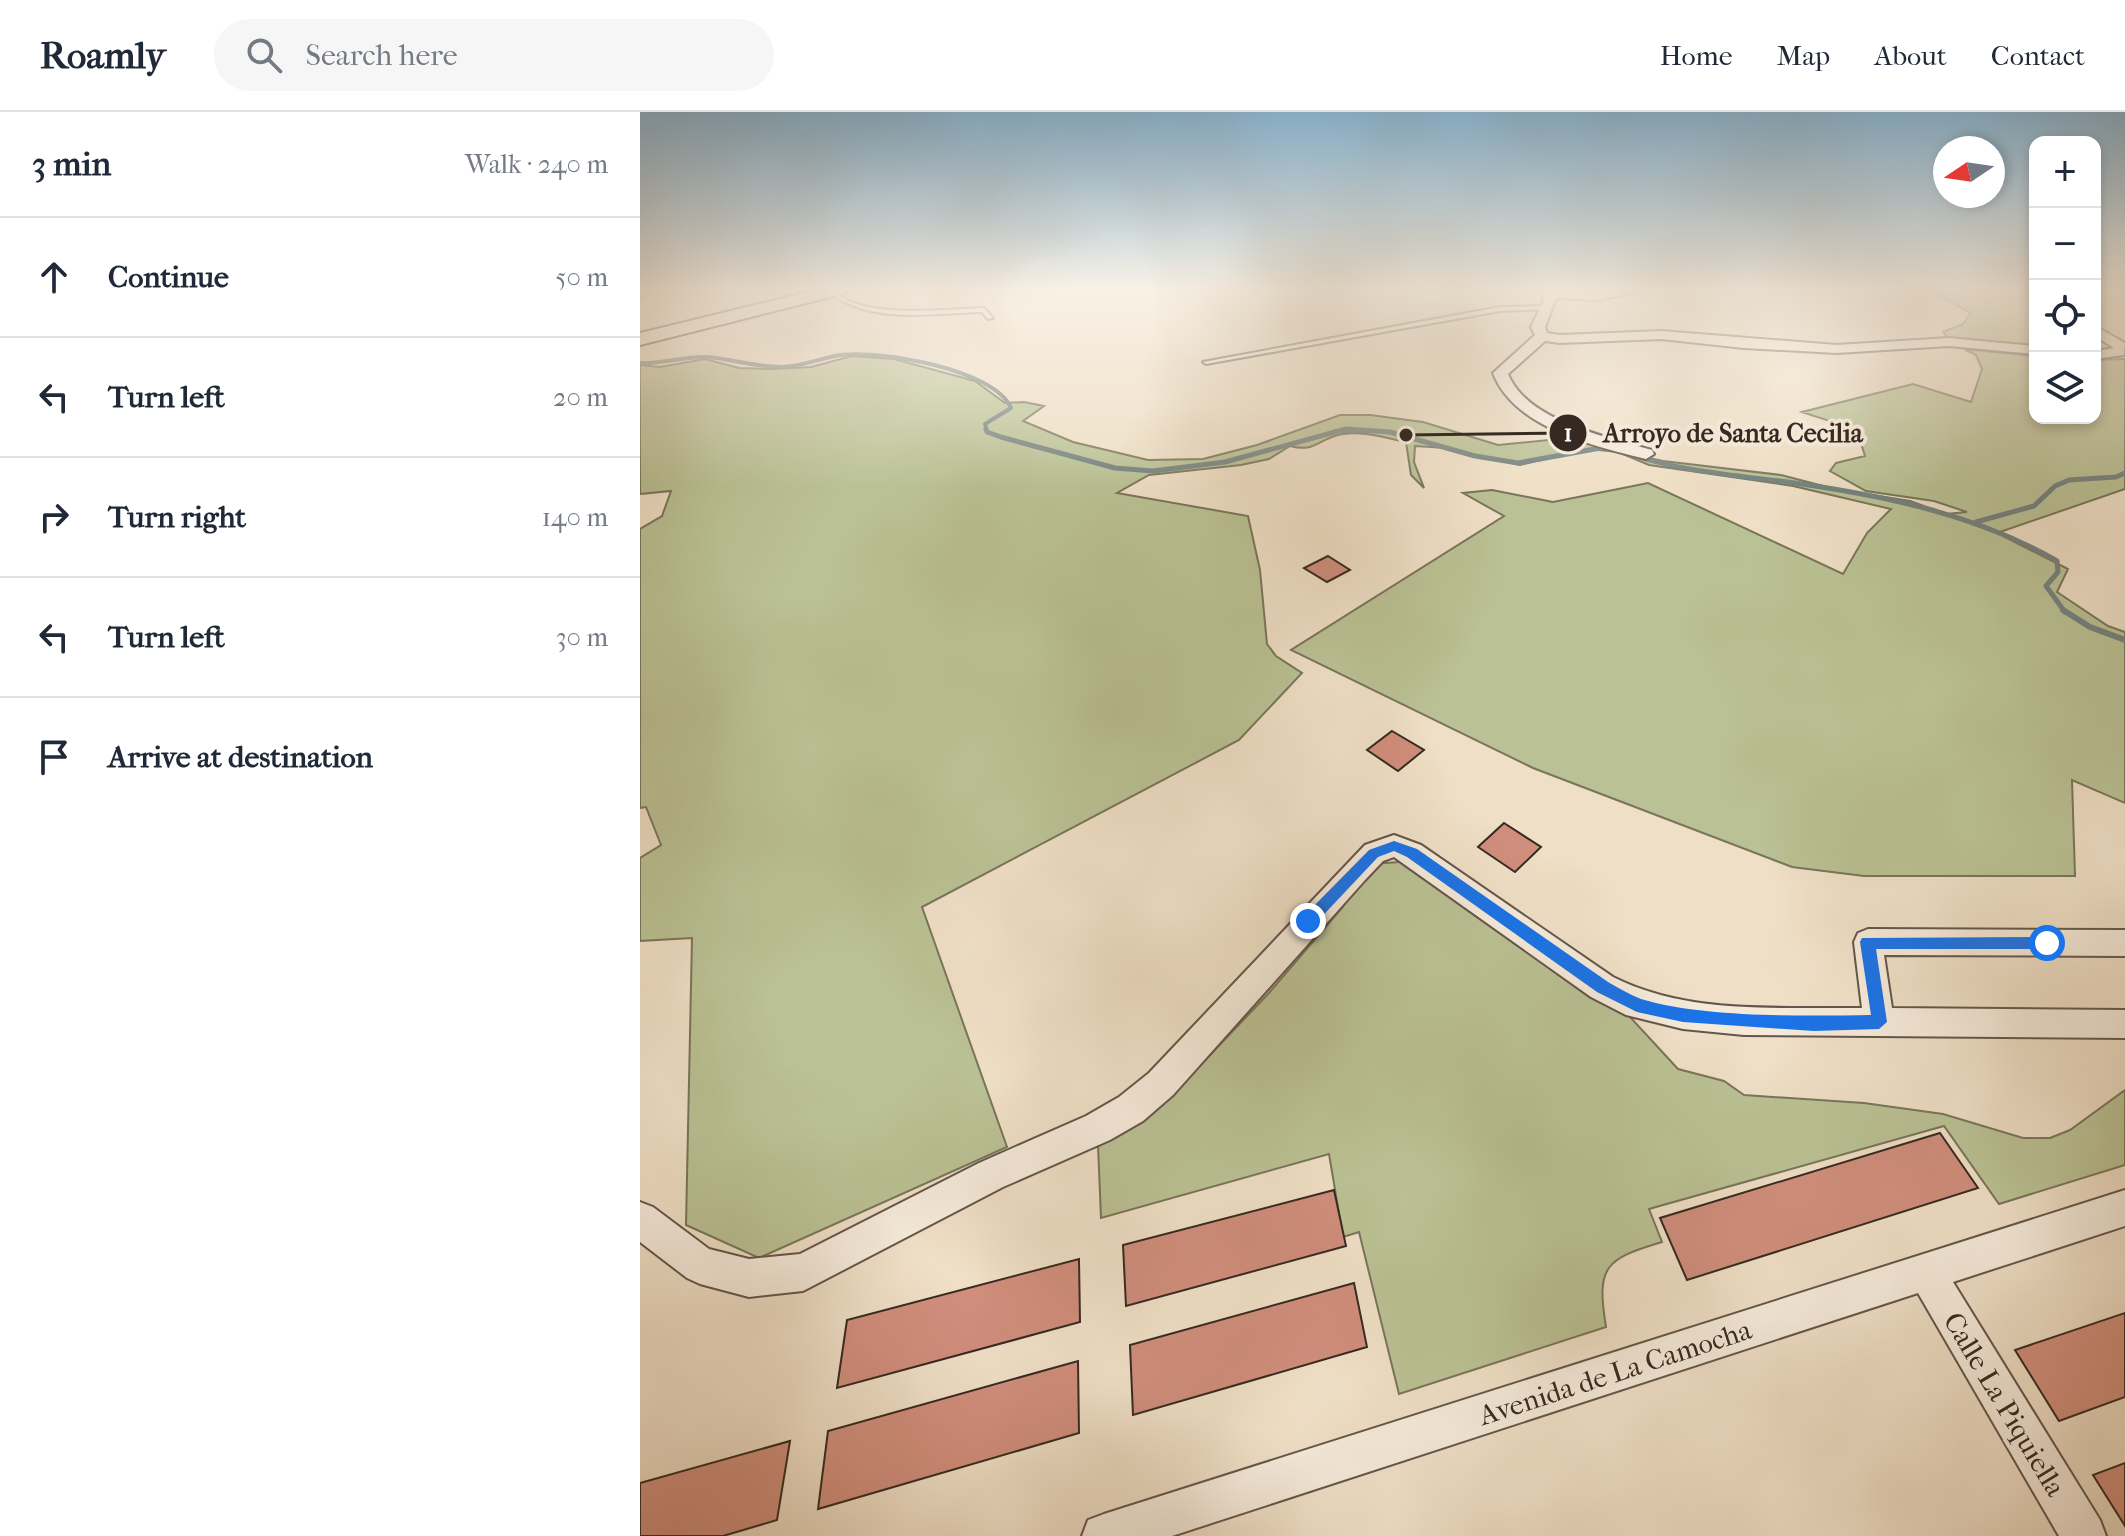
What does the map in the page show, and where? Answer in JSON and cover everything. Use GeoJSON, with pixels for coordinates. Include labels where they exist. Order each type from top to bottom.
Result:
{"type":"FeatureCollection","features":[{"type":"Feature","properties":{"kind":"street"},"geometry":{"type":"LineString","coordinates":[[1520,355],[1500,373],[1502,384],[1514,400],[1572,430],[1646,454]]}},
{"type":"Feature","properties":{"kind":"street"},"geometry":{"type":"LineString","coordinates":[[640,1220],[700,1265],[749,1278],[803,1272],[991,1175],[1098,1128],[1131,1109],[1161,1084],[1355,872],[1374,853],[1394,846],[1425,861],[1602,987],[1637,1005],[1683,1015],[1744,1021],[2125,1024]]}},
{"type":"Feature","properties":{"kind":"street"},"geometry":{"type":"LineString","coordinates":[[1879,1022],[1868,942],[2125,943]]}},
{"type":"Feature","properties":{"kind":"street","name":"Avenida de La Camocha"},"geometry":{"type":"LineString","coordinates":[[1110,1535],[2125,1208]]}},
{"type":"Feature","properties":{"kind":"street","name":"Calle La Piquiella"},"geometry":{"type":"LineString","coordinates":[[1926,1272],[2084,1536]]}},
{"type":"Feature","properties":{"kind":"lane"},"geometry":{"type":"LineString","coordinates":[[1206,362],[1242,355]]}},
{"type":"Feature","properties":{"kind":"green space"},"geometry":{"type":"Polygon","coordinates":[[[1976,355],[2029,355],[2029,424],[2101,424],[2101,360],[2125,359],[2125,489],[1997,533],[2068,569],[2057,592],[2108,626],[2125,632],[2125,803],[2072,780],[2075,876],[1864,876],[1792,867],[1533,768],[1291,650],[1504,516],[1463,493],[1492,490],[1553,502],[1648,483],[1843,574],[1867,533],[1891,509],[1793,486],[1649,465],[1618,452],[1588,449],[1520,465],[1446,448],[1415,446],[1414,462],[1424,488],[1411,475],[1406,442],[1359,433],[1335,436],[1306,448],[1290,446],[1269,459],[1241,465],[1149,475],[1117,493],[1248,516],[1260,570],[1267,644],[1276,656],[1302,673],[1239,740],[922,907],[1007,1147],[759,1258],[686,1225],[692,938],[640,941],[640,858],[661,845],[646,807],[640,808],[640,529],[662,516],[671,491],[640,494],[640,365],[660,367],[705,359],[739,368],[772,369],[811,367],[852,356],[894,359],[975,381],[1005,403],[1024,402],[1044,406],[1023,421],[1073,442],[1148,460],[1203,459],[1257,445],[1340,415],[1370,415],[1423,422],[1498,445],[1569,438],[1586,429],[1636,455],[1781,475],[1835,489],[1910,501],[1946,514],[1967,512],[1934,501],[1866,491],[1830,471],[1836,463],[1865,456],[1861,445],[1841,426],[1802,412],[1913,384],[1971,402],[1982,369],[1976,355]]]}},
{"type":"Feature","properties":{"kind":"green space"},"geometry":{"type":"Polygon","coordinates":[[[1413,861],[1619,1005],[1678,1069],[1724,1081],[1744,1095],[1864,1103],[1943,1114],[2023,1138],[2050,1138],[2070,1130],[2125,1090],[2125,1165],[1999,1204],[1944,1126],[1649,1209],[1662,1242],[1628,1254],[1609,1268],[1603,1290],[1606,1327],[1399,1394],[1359,1232],[1343,1237],[1329,1154],[1101,1218],[1098,1145],[1175,1092],[1268,994],[1342,908],[1372,864],[1413,861]]]}},
{"type":"Feature","properties":{"kind":"building"},"geometry":{"type":"Polygon","coordinates":[[[1328,556],[1350,570],[1327,582],[1304,568],[1328,556]]]}},
{"type":"Feature","properties":{"kind":"building"},"geometry":{"type":"Polygon","coordinates":[[[1392,731],[1424,750],[1398,771],[1367,750],[1392,731]]]}},
{"type":"Feature","properties":{"kind":"building"},"geometry":{"type":"Polygon","coordinates":[[[1504,823],[1541,847],[1515,872],[1478,847],[1504,823]]]}},
{"type":"Feature","properties":{"kind":"building"},"geometry":{"type":"Polygon","coordinates":[[[1940,1133],[1978,1188],[1687,1280],[1660,1218],[1940,1133]]]}},
{"type":"Feature","properties":{"kind":"building"},"geometry":{"type":"Polygon","coordinates":[[[1334,1190],[1346,1246],[1126,1306],[1123,1245],[1334,1190]]]}},
{"type":"Feature","properties":{"kind":"building"},"geometry":{"type":"Polygon","coordinates":[[[1079,1259],[1080,1322],[837,1388],[847,1320],[1079,1259]]]}},
{"type":"Feature","properties":{"kind":"building"},"geometry":{"type":"Polygon","coordinates":[[[1354,1283],[1367,1347],[1133,1415],[1130,1345],[1354,1283]]]}},
{"type":"Feature","properties":{"kind":"building"},"geometry":{"type":"Polygon","coordinates":[[[2125,1313],[2125,1397],[2059,1421],[2015,1350],[2125,1313]]]}},
{"type":"Feature","properties":{"kind":"building"},"geometry":{"type":"Polygon","coordinates":[[[1078,1361],[1079,1433],[818,1509],[828,1431],[1078,1361]]]}},
{"type":"Feature","properties":{"kind":"building"},"geometry":{"type":"Polygon","coordinates":[[[790,1441],[777,1520],[723,1536],[640,1536],[640,1483],[790,1441]]]}},
{"type":"Feature","properties":{"kind":"building"},"geometry":{"type":"Polygon","coordinates":[[[2125,1463],[2125,1526],[2093,1475],[2125,1463]]]}},
{"type":"Feature","properties":{"kind":"waterway"},"geometry":{"type":"LineString","coordinates":[[640,363],[707,357],[781,367],[839,355]]}},
{"type":"Feature","properties":{"kind":"waterway"},"geometry":{"type":"LineString","coordinates":[[876,355],[907,359],[960,373],[1000,394],[1011,408],[985,424],[987,431]]}},
{"type":"Feature","properties":{"kind":"waterway"},"geometry":{"type":"LineString","coordinates":[[986,429],[1001,437],[1115,468],[1153,471],[1225,462],[1339,431]]}},
{"type":"Feature","properties":{"kind":"waterway"},"geometry":{"type":"LineString","coordinates":[[1339,431],[1375,431]]}},
{"type":"Feature","properties":{"kind":"waterway"},"geometry":{"type":"LineString","coordinates":[[1339,431],[1375,431]]}},
{"type":"Feature","properties":{"kind":"waterway"},"geometry":{"type":"LineString","coordinates":[[1375,431],[1380,431]]}},
{"type":"Feature","properties":{"kind":"waterway"},"geometry":{"type":"LineString","coordinates":[[1375,431],[1390,432],[1475,456],[1518,463],[1606,447]]}},
{"type":"Feature","properties":{"kind":"waterway"},"geometry":{"type":"LineString","coordinates":[[1626,453],[1686,468],[1893,500],[1961,519],[2057,561],[2058,572],[2046,586],[2064,611]]}},
{"type":"Feature","properties":{"kind":"waterway"},"geometry":{"type":"LineString","coordinates":[[1976,522],[2034,506],[2055,486],[2069,480],[2116,477],[2125,473]]}},
{"type":"Feature","properties":{"kind":"waterway"},"geometry":{"type":"LineString","coordinates":[[2064,611],[2090,627],[2125,640]]}},
{"type":"Feature","properties":{"kind":"place","name":"Arroyo de Santa Cecilia"},"geometry":{"type":"Point","coordinates":[1406,435]}},
{"type":"Feature","properties":{"kind":"route"},"geometry":{"type":"LineString","coordinates":[[1308,921],[1374,853],[1394,846],[1412,853],[1602,987],[1637,1005],[1683,1015],[1744,1021],[1879,1022],[1868,942],[2047,943]]}}]}
